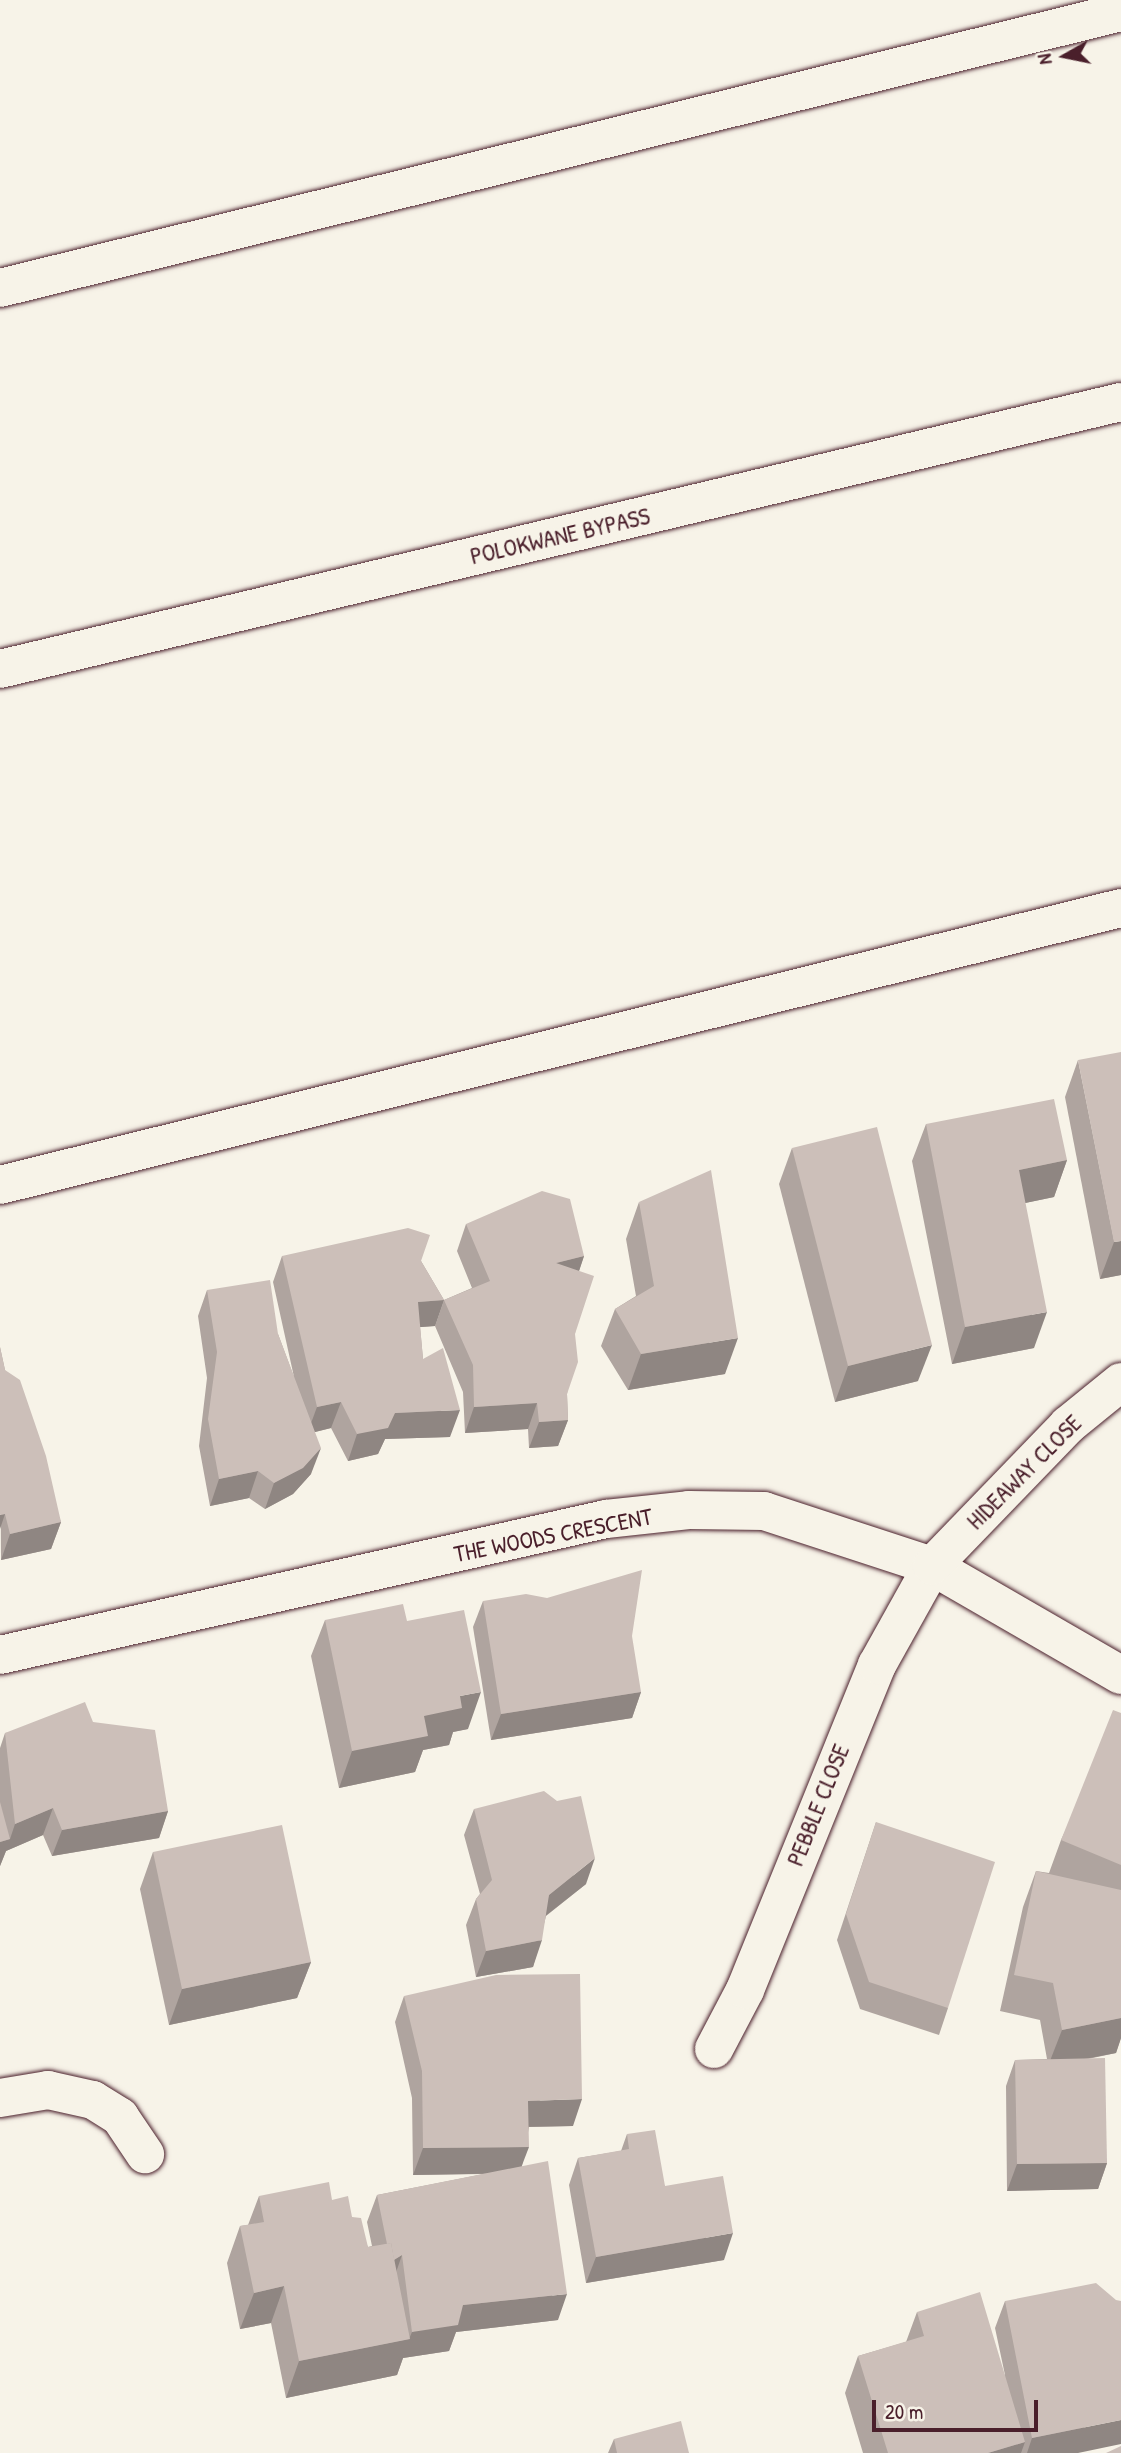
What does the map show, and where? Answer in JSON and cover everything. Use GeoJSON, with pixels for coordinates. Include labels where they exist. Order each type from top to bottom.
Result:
{"type":"FeatureCollection","features":[{"type":"Feature","properties":{"kind":"main road"},"geometry":{"type":"LineString","coordinates":[[0,288],[1121,12]]}},
{"type":"Feature","properties":{"kind":"main road","name":"POLOKWANE BYPASS"},"geometry":{"type":"LineString","coordinates":[[0,669],[1121,402]]}},
{"type":"Feature","properties":{"kind":"main road"},"geometry":{"type":"LineString","coordinates":[[0,1185],[1121,908]]}},
{"type":"Feature","properties":{"kind":"main road","name":"HIDEAWAY CLOSE"},"geometry":{"type":"LineString","coordinates":[[932,1566],[1068,1425],[1121,1382]]}},
{"type":"Feature","properties":{"kind":"main road","name":"THE WOODS CRESCENT"},"geometry":{"type":"LineString","coordinates":[[0,1655],[606,1519],[689,1510],[764,1511],[932,1566],[1121,1675]]}},
{"type":"Feature","properties":{"kind":"main road","name":"PEBBLE CLOSE"},"geometry":{"type":"LineString","coordinates":[[714,2049],[745,1990],[877,1665],[932,1566]]}},
{"type":"Feature","properties":{"kind":"main road"},"geometry":{"type":"LineString","coordinates":[[0,2098],[48,2090],[93,2100],[120,2117],[145,2154]]}},
{"type":"Feature","properties":{"kind":"building"},"geometry":{"type":"Polygon","coordinates":[[[1121,1052],[1121,1241],[1114,1242],[1078,1060],[1121,1052]]]}},
{"type":"Feature","properties":{"kind":"building"},"geometry":{"type":"Polygon","coordinates":[[[1054,1099],[1067,1160],[1019,1170],[1047,1312],[965,1327],[926,1124],[1054,1099]]]}},
{"type":"Feature","properties":{"kind":"building"},"geometry":{"type":"Polygon","coordinates":[[[877,1127],[932,1345],[848,1366],[792,1148],[877,1127]]]}},
{"type":"Feature","properties":{"kind":"building"},"geometry":{"type":"Polygon","coordinates":[[[711,1170],[738,1338],[641,1354],[615,1309],[654,1286],[639,1202],[711,1170]]]}},
{"type":"Feature","properties":{"kind":"building"},"geometry":{"type":"Polygon","coordinates":[[[542,1191],[570,1199],[584,1256],[556,1263],[594,1276],[575,1334],[578,1362],[567,1394],[568,1420],[539,1422],[537,1403],[474,1407],[473,1365],[444,1300],[490,1281],[466,1224],[542,1191]]]}},
{"type":"Feature","properties":{"kind":"building"},"geometry":{"type":"Polygon","coordinates":[[[408,1228],[430,1235],[421,1261],[444,1300],[418,1302],[423,1359],[443,1348],[460,1410],[395,1413],[388,1428],[357,1434],[341,1402],[317,1407],[282,1256],[408,1228]]]}},
{"type":"Feature","properties":{"kind":"building"},"geometry":{"type":"Polygon","coordinates":[[[270,1280],[278,1334],[321,1448],[303,1468],[274,1483],[258,1471],[219,1479],[208,1419],[217,1352],[207,1290],[270,1280]]]}},
{"type":"Feature","properties":{"kind":"building"},"geometry":{"type":"Polygon","coordinates":[[[0,1347],[5,1370],[20,1380],[46,1456],[61,1522],[10,1534],[5,1514],[0,1515],[0,1347]]]}},
{"type":"Feature","properties":{"kind":"building"},"geometry":{"type":"Polygon","coordinates":[[[642,1570],[632,1636],[641,1692],[501,1714],[483,1601],[526,1594],[547,1598],[642,1570]]]}},
{"type":"Feature","properties":{"kind":"building"},"geometry":{"type":"Polygon","coordinates":[[[403,1604],[407,1621],[464,1610],[481,1692],[460,1696],[462,1708],[424,1716],[428,1736],[352,1751],[325,1620],[403,1604]]]}},
{"type":"Feature","properties":{"kind":"building"},"geometry":{"type":"Polygon","coordinates":[[[85,1702],[93,1722],[155,1730],[168,1811],[62,1830],[53,1808],[15,1824],[5,1733],[85,1702]]]}},
{"type":"Feature","properties":{"kind":"building"},"geometry":{"type":"Polygon","coordinates":[[[1113,1710],[1121,1713],[1121,1865],[1061,1840],[1113,1710]]]}},
{"type":"Feature","properties":{"kind":"building"},"geometry":{"type":"Polygon","coordinates":[[[544,1791],[557,1801],[581,1796],[595,1858],[549,1895],[542,1940],[486,1951],[476,1899],[492,1880],[474,1809],[544,1791]]]}},
{"type":"Feature","properties":{"kind":"building"},"geometry":{"type":"Polygon","coordinates":[[[0,1802],[10,1839],[0,1842],[0,1802]]]}},
{"type":"Feature","properties":{"kind":"building"},"geometry":{"type":"Polygon","coordinates":[[[876,1822],[995,1862],[948,2008],[869,1982],[846,1914],[876,1822]]]}},
{"type":"Feature","properties":{"kind":"building"},"geometry":{"type":"Polygon","coordinates":[[[282,1825],[311,1962],[182,1989],[153,1852],[282,1825]]]}},
{"type":"Feature","properties":{"kind":"building"},"geometry":{"type":"Polygon","coordinates":[[[1036,1871],[1121,1890],[1121,2018],[1062,2030],[1053,1983],[1014,1975],[1036,1871]]]}},
{"type":"Feature","properties":{"kind":"building"},"geometry":{"type":"Polygon","coordinates":[[[580,1974],[582,2099],[528,2101],[529,2147],[423,2148],[422,2071],[404,1996],[496,1975],[580,1974]]]}},
{"type":"Feature","properties":{"kind":"building"},"geometry":{"type":"Polygon","coordinates":[[[1105,2058],[1107,2163],[1017,2164],[1015,2060],[1105,2058]]]}},
{"type":"Feature","properties":{"kind":"building"},"geometry":{"type":"Polygon","coordinates":[[[655,2130],[665,2186],[723,2176],[733,2233],[596,2257],[578,2158],[629,2149],[627,2134],[655,2130]]]}},
{"type":"Feature","properties":{"kind":"building"},"geometry":{"type":"Polygon","coordinates":[[[548,2161],[567,2294],[463,2305],[458,2325],[412,2332],[402,2255],[394,2260],[391,2243],[387,2244],[377,2195],[548,2161]]]}},
{"type":"Feature","properties":{"kind":"building"},"geometry":{"type":"Polygon","coordinates":[[[329,2182],[332,2200],[348,2196],[352,2217],[361,2218],[368,2247],[391,2243],[410,2339],[299,2361],[284,2286],[254,2293],[240,2226],[264,2222],[259,2196],[329,2182]]]}},
{"type":"Feature","properties":{"kind":"building"},"geometry":{"type":"Polygon","coordinates":[[[1096,2283],[1116,2300],[1121,2301],[1121,2420],[1032,2438],[1005,2301],[1096,2283]]]}},
{"type":"Feature","properties":{"kind":"building"},"geometry":{"type":"Polygon","coordinates":[[[980,2292],[1025,2442],[988,2453],[888,2453],[858,2356],[924,2336],[917,2312],[980,2292]]]}},
{"type":"Feature","properties":{"kind":"building"},"geometry":{"type":"Polygon","coordinates":[[[681,2421],[689,2453],[617,2453],[614,2439],[681,2421]]]}},
{"type":"Feature","properties":{"kind":"building"},"geometry":{"type":"Polygon","coordinates":[[[1121,2446],[1121,2453],[1106,2453],[1121,2446]]]}}]}
